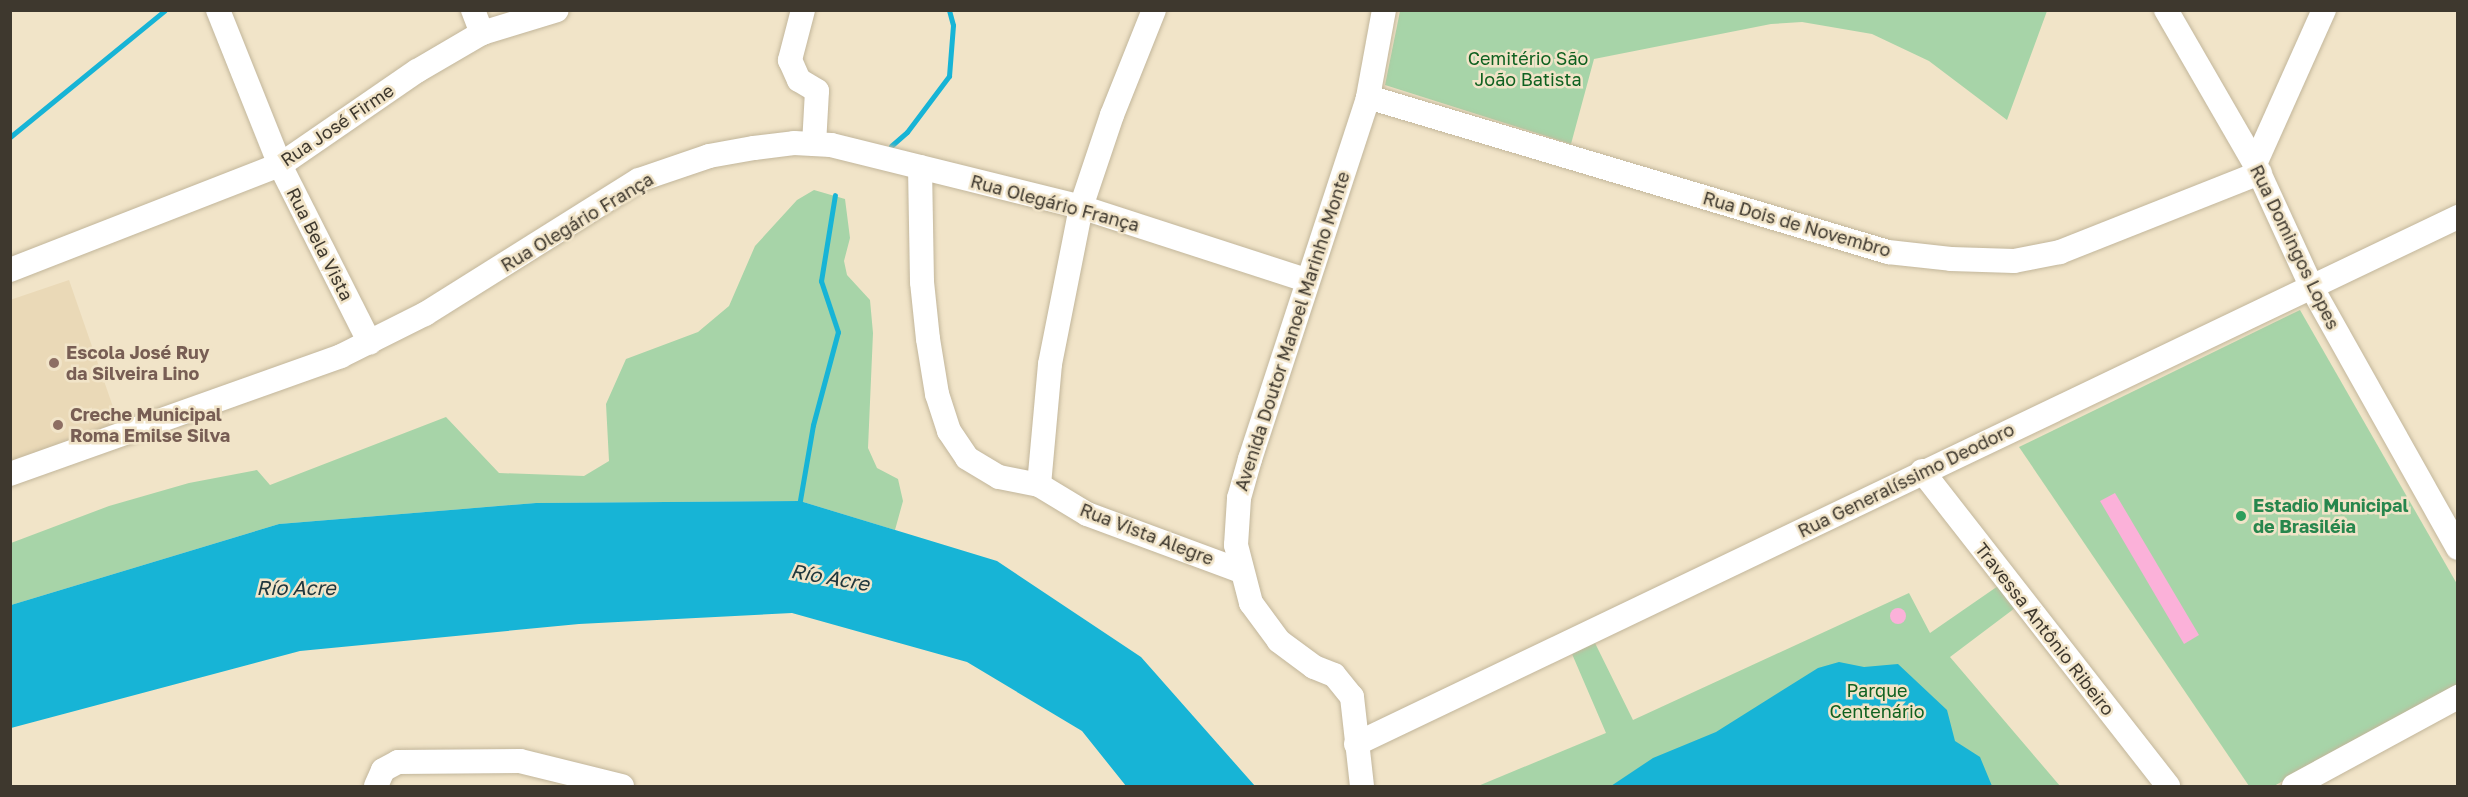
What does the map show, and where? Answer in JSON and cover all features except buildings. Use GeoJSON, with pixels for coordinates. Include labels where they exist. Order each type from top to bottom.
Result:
{"type":"FeatureCollection","features":[{"type":"Feature","properties":{"kind":"street","name":"Rua Bela Vista"},"geometry":{"type":"LineString","coordinates":[[218,10],[280,165],[370,343]]}},
{"type":"Feature","properties":{"kind":"street","name":"Rua José Firme"},"geometry":{"type":"LineString","coordinates":[[10,270],[280,165],[417,71],[477,22],[557,10]]}},
{"type":"Feature","properties":{"kind":"street"},"geometry":{"type":"LineString","coordinates":[[803,10],[790,60],[799,80],[817,91],[814,144]]}},
{"type":"Feature","properties":{"kind":"street"},"geometry":{"type":"LineString","coordinates":[[1039,485],[1050,364],[1081,207],[1112,115],[1154,10]]}},
{"type":"Feature","properties":{"kind":"street","name":"Avenida Doutor Manoel Marinho Monte"},"geometry":{"type":"LineString","coordinates":[[1362,786],[1356,744],[1356,712],[1346,687],[1334,675],[1314,667],[1279,641],[1251,603],[1236,545],[1239,498],[1306,280],[1368,97],[1384,10]]}},
{"type":"Feature","properties":{"kind":"street","name":"Rua Domingos Lopes"},"geometry":{"type":"LineString","coordinates":[[2166,10],[2258,169],[2312,288],[2457,548]]}},
{"type":"Feature","properties":{"kind":"street"},"geometry":{"type":"LineString","coordinates":[[2258,169],[2325,10]]}},
{"type":"Feature","properties":{"kind":"street","name":"Rua Dois de Novembro"},"geometry":{"type":"LineString","coordinates":[[1368,97],[1888,252],[1951,259],[2014,261],[2060,252],[2258,169]]}},
{"type":"Feature","properties":{"kind":"street","name":"Rua Olegário França"},"geometry":{"type":"LineString","coordinates":[[10,474],[370,343],[425,314],[639,180],[710,156],[794,143],[814,144],[920,167],[1081,207],[1306,280]]}},
{"type":"Feature","properties":{"kind":"street","name":"Rua Vista Alegre"},"geometry":{"type":"LineString","coordinates":[[920,167],[922,282],[928,339],[937,394],[949,431],[967,458],[999,477],[1039,485],[1087,514],[1241,571]]}},
{"type":"Feature","properties":{"kind":"street","name":"Rua Generalíssimo Deodoro"},"geometry":{"type":"LineString","coordinates":[[1356,744],[1922,471],[2312,288],[2457,217]]}},
{"type":"Feature","properties":{"kind":"street","name":"Travessa Antônio Ribeiro"},"geometry":{"type":"LineString","coordinates":[[1922,471],[2168,786]]}},
{"type":"Feature","properties":{"kind":"street"},"geometry":{"type":"LineString","coordinates":[[2294,786],[2457,697]]}},
{"type":"Feature","properties":{"kind":"street"},"geometry":{"type":"LineString","coordinates":[[376,786],[383,770],[398,762],[509,761],[622,786]]}},
{"type":"Feature","properties":{"kind":"shaded area","name":"Escola José Ruy da Silveira Lino"},"geometry":{"type":"Polygon","coordinates":[[[69,280],[120,427],[11,465],[10,300],[69,280]]]}},
{"type":"Feature","properties":{"kind":"green space","name":"Cemitério São João Batista"},"geometry":{"type":"Polygon","coordinates":[[[1400,10],[2047,11],[2007,120],[1929,61],[1872,34],[1802,22],[1771,24],[1594,59],[1571,144],[1385,85],[1400,10]]]}},
{"type":"Feature","properties":{"kind":"green space"},"geometry":{"type":"Polygon","coordinates":[[[814,190],[845,199],[850,238],[844,261],[847,275],[870,300],[873,333],[868,448],[877,468],[898,479],[903,501],[895,530],[800,501],[536,503],[279,524],[11,605],[11,543],[109,506],[189,483],[257,470],[270,485],[446,417],[499,473],[584,476],[609,461],[606,404],[626,359],[698,332],[729,306],[755,246],[797,200],[814,190]]]}},
{"type":"Feature","properties":{"kind":"green space","name":"Estadio Municipal de Brasiléia"},"geometry":{"type":"Polygon","coordinates":[[[2300,310],[2457,584],[2457,684],[2274,786],[2249,786],[2019,447],[2300,310]]]}},
{"type":"Feature","properties":{"kind":"green space","name":"Parque Centenário"},"geometry":{"type":"Polygon","coordinates":[[[1998,586],[2015,608],[1950,657],[2060,786],[1478,786],[1606,733],[1572,654],[1595,643],[1633,720],[1909,593],[1930,633],[1998,586]]]}},
{"type":"Feature","properties":{"kind":"water","name":"Río Acre"},"geometry":{"type":"Polygon","coordinates":[[[800,501],[997,561],[1141,657],[1255,786],[1126,786],[1082,731],[967,662],[792,613],[579,624],[300,651],[11,728],[11,605],[279,524],[536,503],[800,501]]]}},
{"type":"Feature","properties":{"kind":"water"},"geometry":{"type":"Polygon","coordinates":[[[1839,662],[1864,667],[1898,664],[1947,710],[1955,741],[1980,757],[1992,786],[1611,786],[1653,758],[1716,732],[1818,668],[1839,662]]]}},
{"type":"Feature","properties":{"kind":"waterway"},"geometry":{"type":"LineString","coordinates":[[10,137],[165,10]]}},
{"type":"Feature","properties":{"kind":"waterway"},"geometry":{"type":"LineString","coordinates":[[891,146],[907,132],[949,76],[953,25],[949,10]]}},
{"type":"Feature","properties":{"kind":"waterway"},"geometry":{"type":"LineString","coordinates":[[799,506],[813,425],[838,332],[821,281],[835,195]]}},
{"type":"Feature","properties":{"kind":"place","name":"Escola José Ruy da Silveira Lino"},"geometry":{"type":"Point","coordinates":[54,363]}},
{"type":"Feature","properties":{"kind":"place","name":"Creche Municipal Roma Emilse Silva"},"geometry":{"type":"Point","coordinates":[58,425]}},
{"type":"Feature","properties":{"kind":"place","name":"Estadio Municipal de Brasiléia"},"geometry":{"type":"Point","coordinates":[2241,516]}}]}
